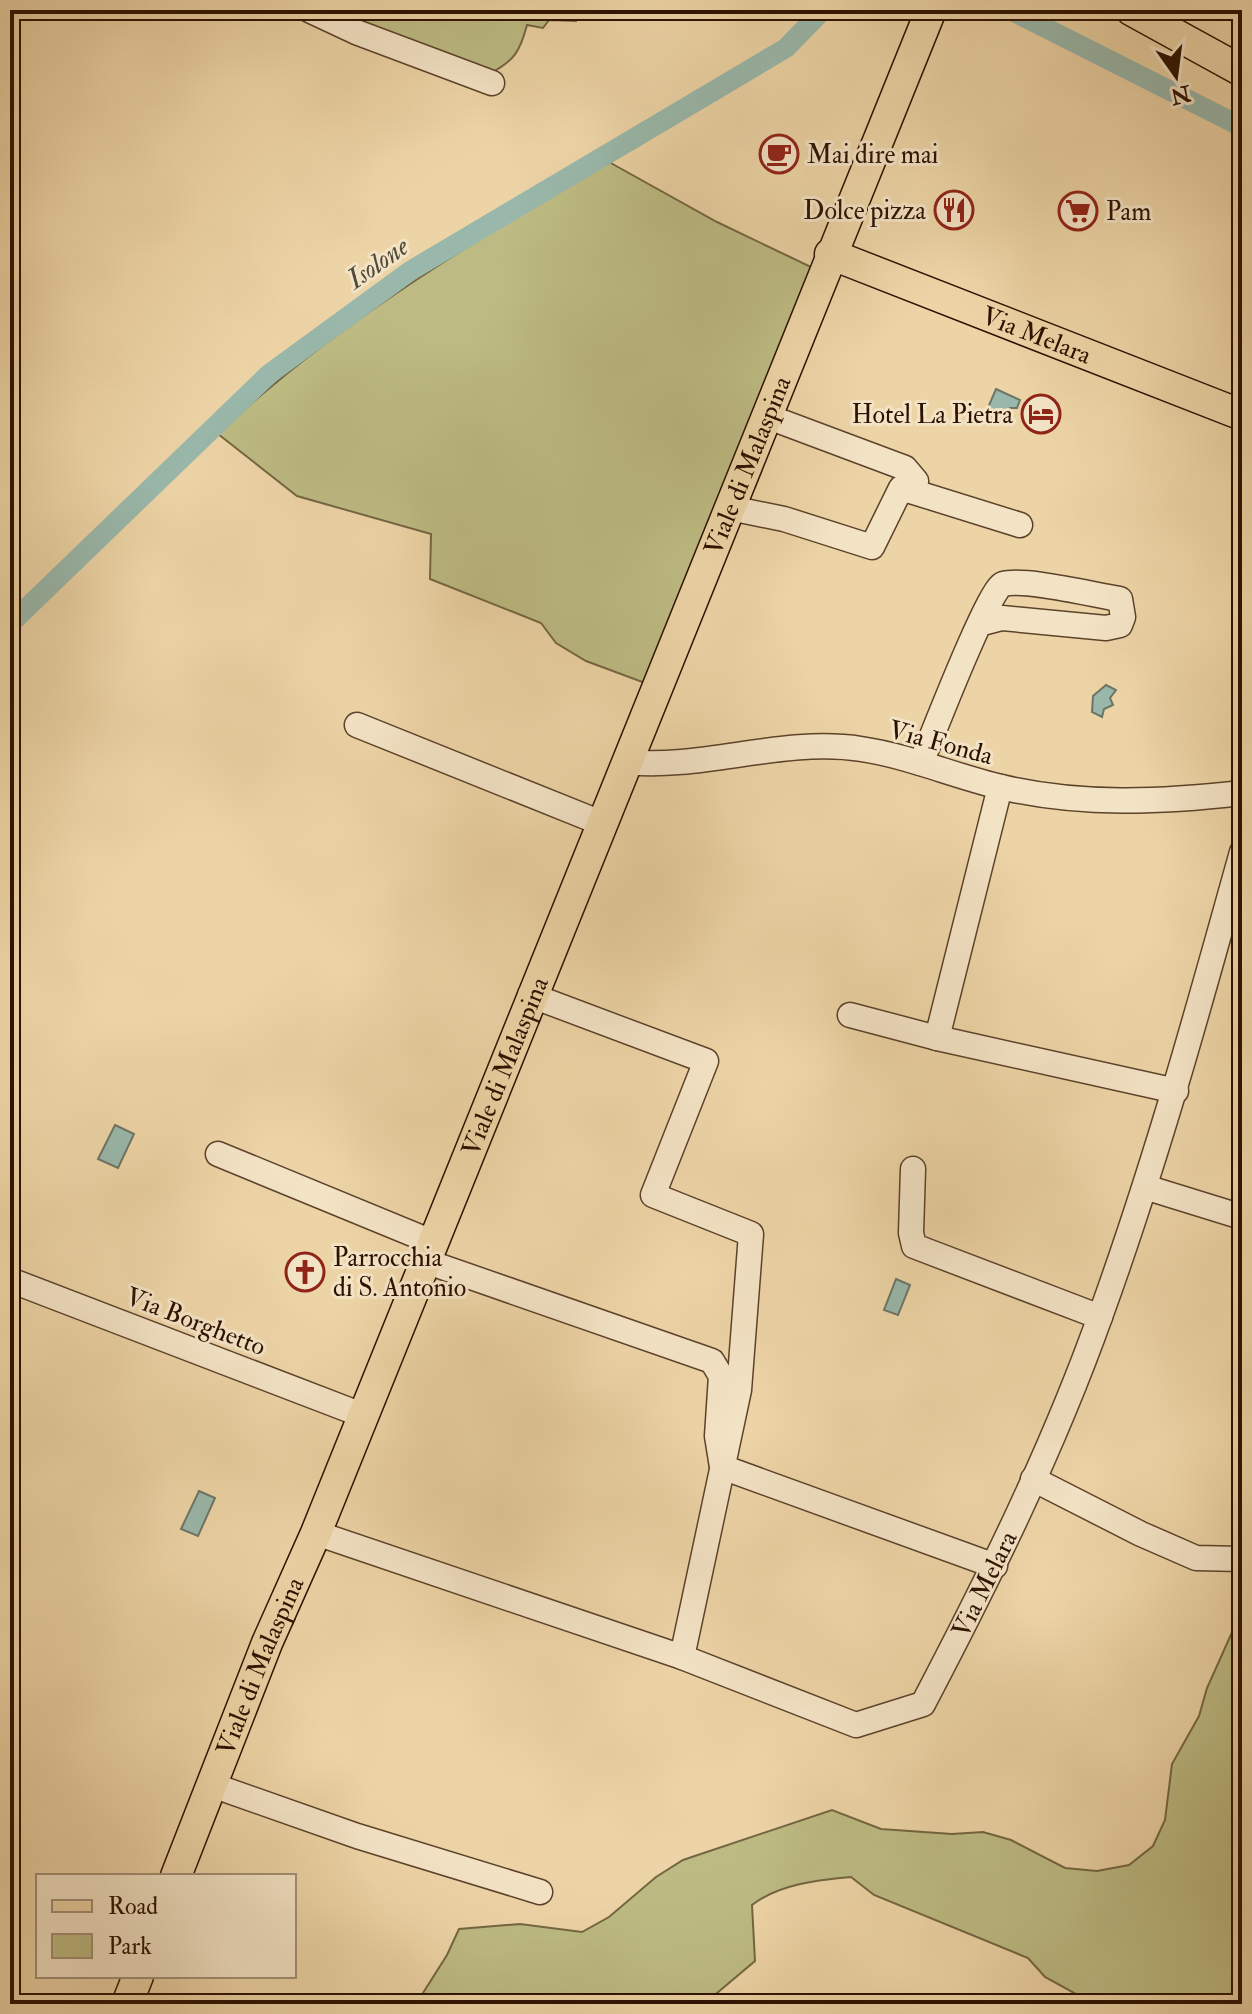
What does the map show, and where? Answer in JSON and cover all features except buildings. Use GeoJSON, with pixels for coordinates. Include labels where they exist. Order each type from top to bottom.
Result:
{"type":"FeatureCollection","features":[{"type":"Feature","properties":{"kind":"main road","name":"Viale di Malaspina"},"geometry":{"type":"LineString","coordinates":[[177,1874],[267,1643],[316,1533],[530,995],[931,10]]}},
{"type":"Feature","properties":{"kind":"main road"},"geometry":{"type":"LineString","coordinates":[[1131,10],[1242,71]]}},
{"type":"Feature","properties":{"kind":"main road","name":"Via Melara"},"geometry":{"type":"LineString","coordinates":[[830,254],[1242,415]]}},
{"type":"Feature","properties":{"kind":"main road"},"geometry":{"type":"LineString","coordinates":[[127,2004],[137,1978]]}},
{"type":"Feature","properties":{"kind":"street"},"geometry":{"type":"LineString","coordinates":[[309,10],[356,32],[492,83]]}},
{"type":"Feature","properties":{"kind":"street"},"geometry":{"type":"LineString","coordinates":[[766,416],[905,468],[916,481],[912,491]]}},
{"type":"Feature","properties":{"kind":"street"},"geometry":{"type":"LineString","coordinates":[[730,508],[784,519],[872,547],[901,488],[1020,525]]}},
{"type":"Feature","properties":{"kind":"street"},"geometry":{"type":"LineString","coordinates":[[921,763],[979,624],[994,589],[1003,584],[1021,583],[1120,599],[1123,605],[1120,625],[1106,628],[1002,618],[979,624]]}},
{"type":"Feature","properties":{"kind":"street"},"geometry":{"type":"LineString","coordinates":[[357,725],[601,823]]}},
{"type":"Feature","properties":{"kind":"street","name":"Via Fonda"},"geometry":{"type":"LineString","coordinates":[[626,762],[661,765],[765,750],[860,749],[921,763],[1000,787],[1055,797],[1185,799],[1242,793]]}},
{"type":"Feature","properties":{"kind":"street"},"geometry":{"type":"LineString","coordinates":[[937,1038],[1000,787]]}},
{"type":"Feature","properties":{"kind":"street","name":"Via Melara"},"geometry":{"type":"LineString","coordinates":[[316,1533],[682,1657],[856,1725],[923,1704],[995,1566],[1100,1317],[1176,1091],[1242,852]]}},
{"type":"Feature","properties":{"kind":"street"},"geometry":{"type":"LineString","coordinates":[[530,995],[706,1061],[653,1195],[751,1234],[739,1390],[682,1657]]}},
{"type":"Feature","properties":{"kind":"street"},"geometry":{"type":"LineString","coordinates":[[850,1015],[937,1038],[1176,1091]]}},
{"type":"Feature","properties":{"kind":"street"},"geometry":{"type":"LineString","coordinates":[[218,1154],[429,1251],[712,1361],[721,1376],[717,1436],[722,1467]]}},
{"type":"Feature","properties":{"kind":"street"},"geometry":{"type":"LineString","coordinates":[[913,1169],[911,1233],[914,1246],[1100,1317]]}},
{"type":"Feature","properties":{"kind":"street"},"geometry":{"type":"LineString","coordinates":[[1145,1187],[1242,1217]]}},
{"type":"Feature","properties":{"kind":"street","name":"Via Borghetto"},"geometry":{"type":"LineString","coordinates":[[10,1280],[362,1415]]}},
{"type":"Feature","properties":{"kind":"street"},"geometry":{"type":"LineString","coordinates":[[722,1467],[995,1566]]}},
{"type":"Feature","properties":{"kind":"street"},"geometry":{"type":"LineString","coordinates":[[1033,1479],[1196,1558],[1242,1559]]}},
{"type":"Feature","properties":{"kind":"street"},"geometry":{"type":"LineString","coordinates":[[212,1785],[357,1836],[540,1892]]}},
{"type":"Feature","properties":{"kind":"green space"},"geometry":{"type":"Polygon","coordinates":[[[326,10],[578,10],[576,21],[549,20],[543,28],[527,25],[515,54],[491,73],[326,10]]]}},
{"type":"Feature","properties":{"kind":"green space"},"geometry":{"type":"Polygon","coordinates":[[[609,162],[717,222],[811,267],[645,683],[586,661],[556,643],[541,623],[430,579],[431,534],[297,496],[218,434],[262,394],[356,321],[456,254],[609,162]]]}},
{"type":"Feature","properties":{"kind":"green space"},"geometry":{"type":"Polygon","coordinates":[[[1242,1610],[1242,1847],[1236,1857],[1242,1872],[1244,1899],[1237,1943],[1242,1982],[1235,2004],[1094,2004],[1045,1977],[1028,1958],[874,1895],[851,1877],[786,1888],[752,1905],[755,1961],[704,2004],[416,2004],[447,1955],[459,1929],[520,1924],[582,1932],[609,1917],[656,1877],[683,1860],[832,1810],[881,1829],[952,1834],[983,1832],[1011,1840],[1065,1868],[1097,1871],[1129,1865],[1153,1846],[1165,1820],[1172,1764],[1199,1716],[1207,1688],[1242,1610]]]}},
{"type":"Feature","properties":{"kind":"shaded area"},"geometry":{"type":"Polygon","coordinates":[[[996,389],[1020,400],[1017,408],[1010,408],[1005,416],[997,414],[993,420],[984,417],[996,389]]]}},
{"type":"Feature","properties":{"kind":"shaded area"},"geometry":{"type":"Polygon","coordinates":[[[1106,685],[1116,690],[1110,698],[1113,705],[1104,709],[1102,717],[1092,712],[1093,696],[1106,685]]]}},
{"type":"Feature","properties":{"kind":"shaded area"},"geometry":{"type":"Polygon","coordinates":[[[115,1125],[134,1134],[118,1168],[98,1159],[115,1125]]]}},
{"type":"Feature","properties":{"kind":"shaded area"},"geometry":{"type":"Polygon","coordinates":[[[896,1279],[910,1285],[898,1315],[884,1310],[896,1279]]]}},
{"type":"Feature","properties":{"kind":"shaded area"},"geometry":{"type":"Polygon","coordinates":[[[199,1491],[215,1498],[198,1536],[181,1529],[199,1491]]]}},
{"type":"Feature","properties":{"kind":"waterway","name":"Isolone"},"geometry":{"type":"LineString","coordinates":[[10,624],[269,374],[410,271],[786,48],[823,10]]}},
{"type":"Feature","properties":{"kind":"waterway"},"geometry":{"type":"LineString","coordinates":[[1010,10],[1242,127]]}},
{"type":"Feature","properties":{"kind":"place","name":"Mai dire mai"},"geometry":{"type":"Point","coordinates":[779,154]}},
{"type":"Feature","properties":{"kind":"place","name":"Dolce pizza"},"geometry":{"type":"Point","coordinates":[954,210]}},
{"type":"Feature","properties":{"kind":"place","name":"Pam"},"geometry":{"type":"Point","coordinates":[1078,211]}},
{"type":"Feature","properties":{"kind":"place","name":"Hotel La Pietra"},"geometry":{"type":"Point","coordinates":[1041,414]}},
{"type":"Feature","properties":{"kind":"place","name":"Parrocchia di S. Antonio"},"geometry":{"type":"Point","coordinates":[305,1272]}}]}
